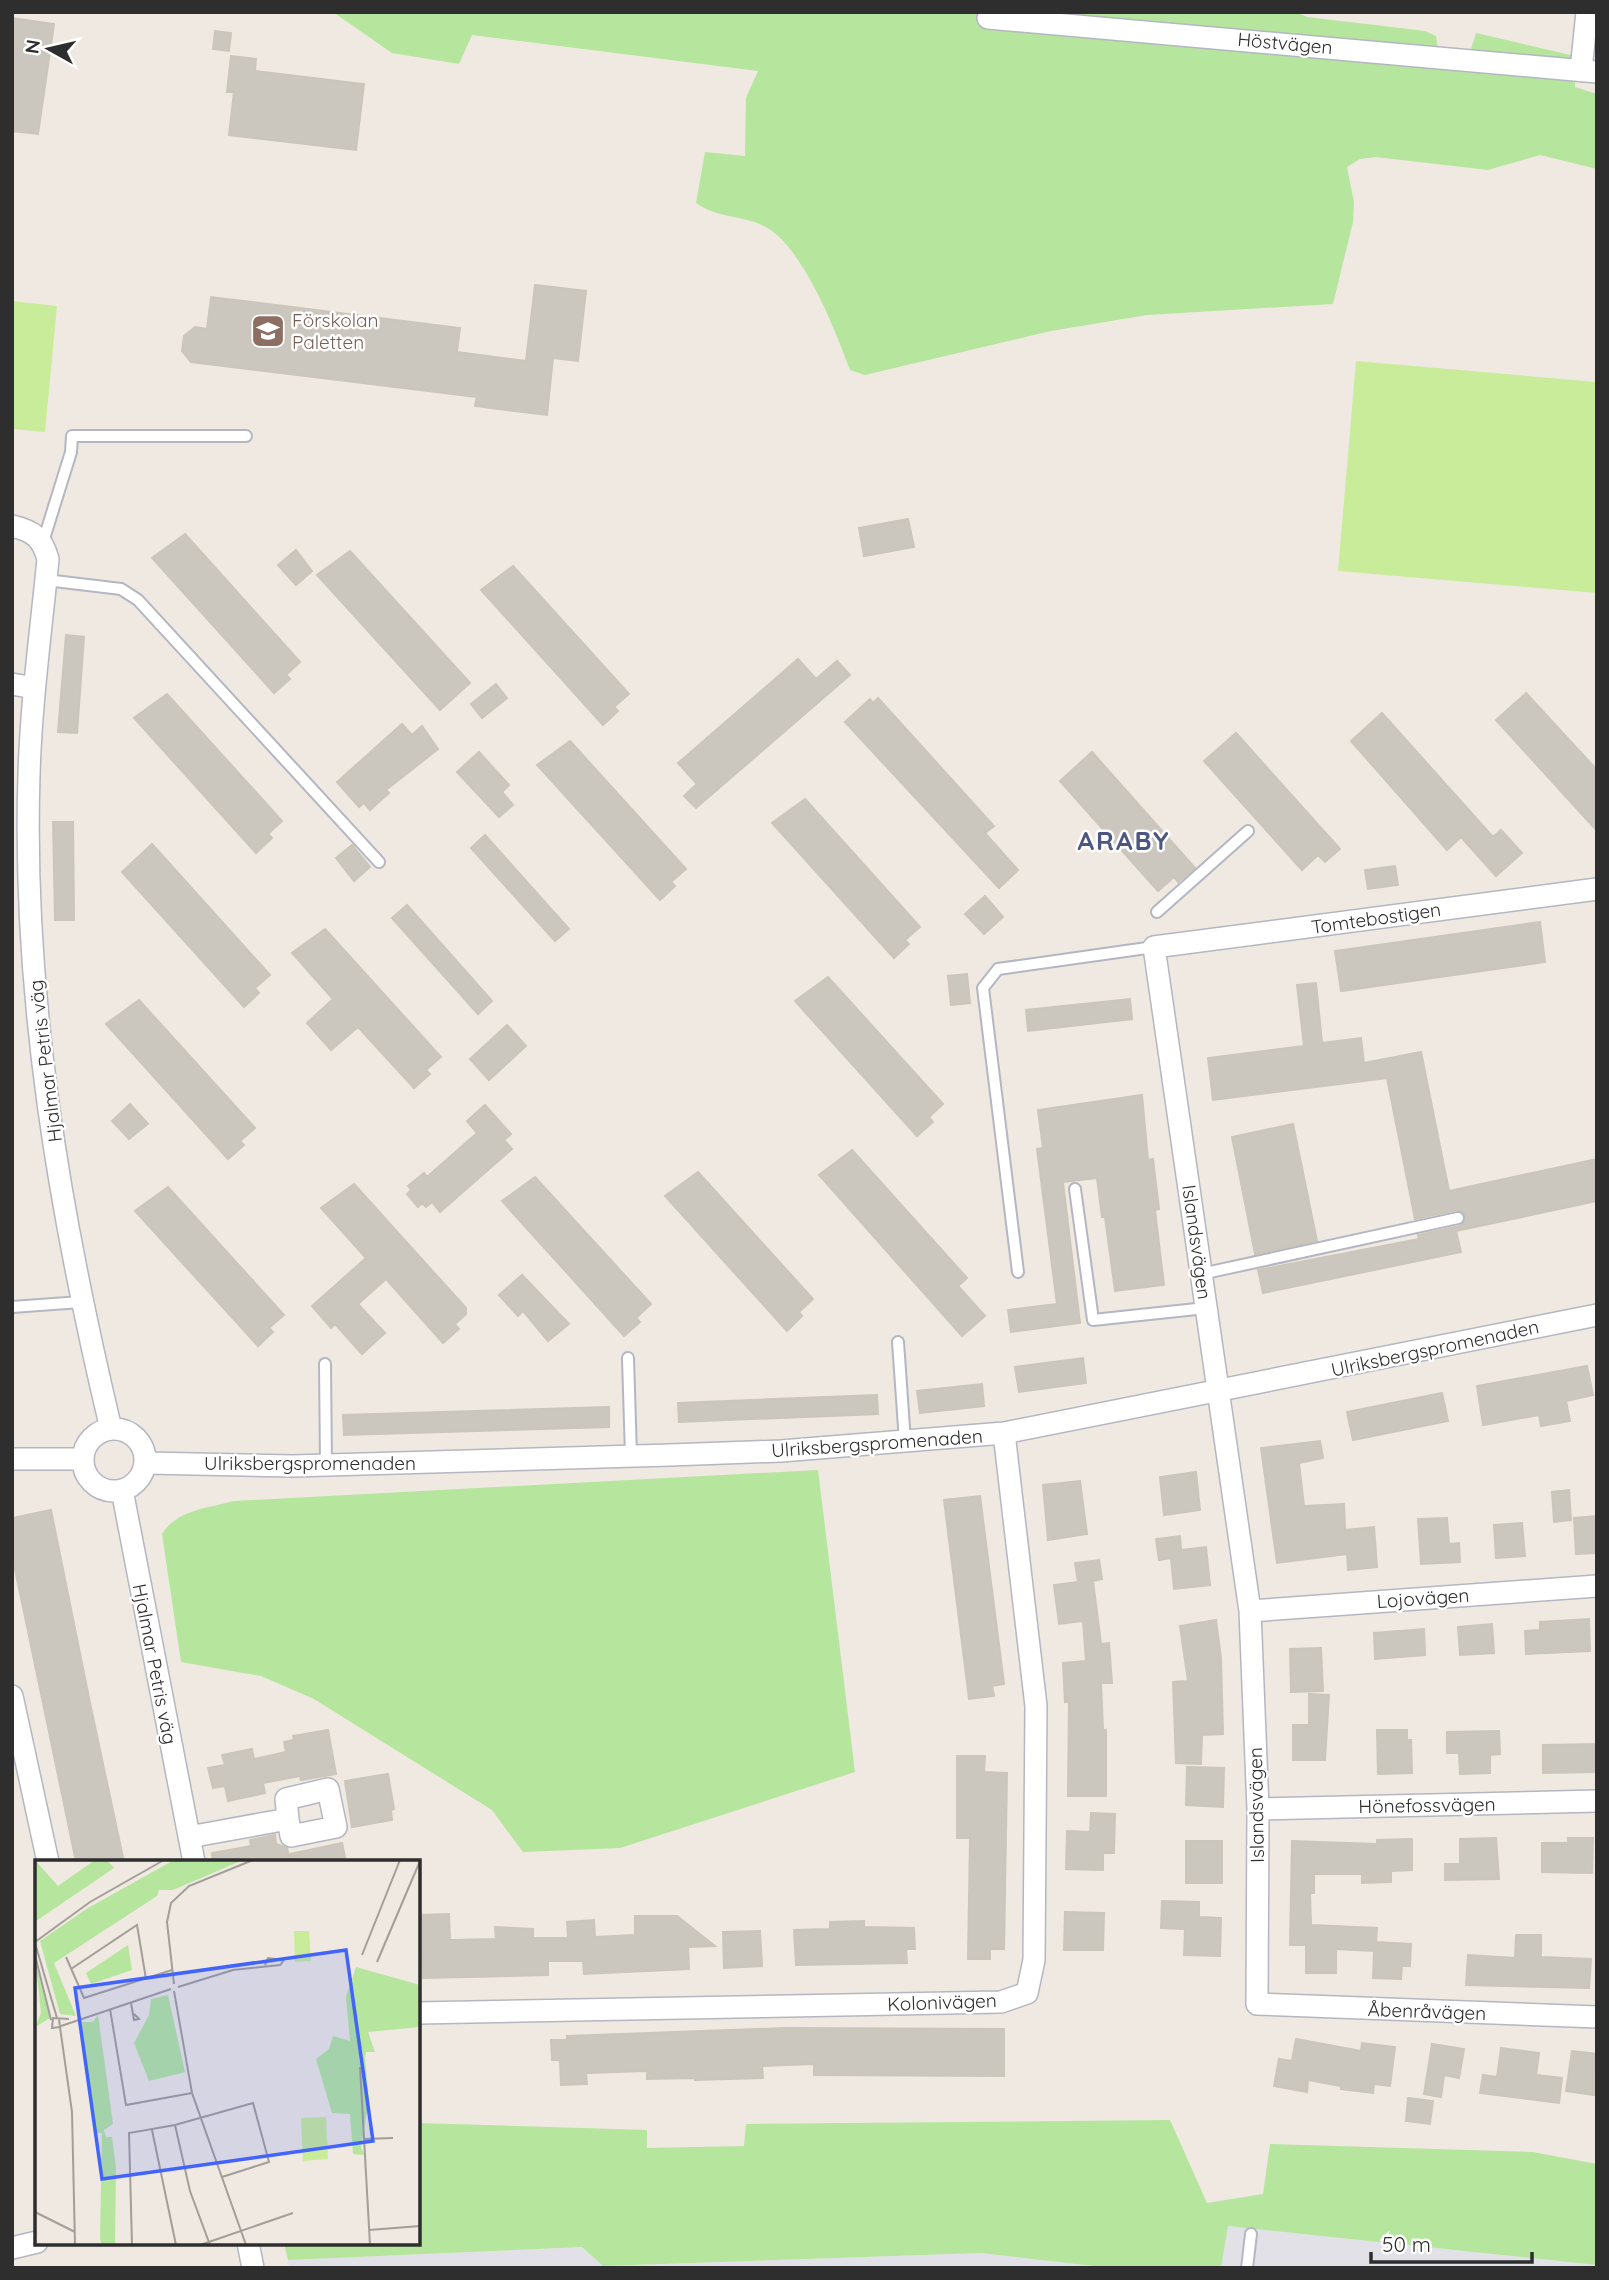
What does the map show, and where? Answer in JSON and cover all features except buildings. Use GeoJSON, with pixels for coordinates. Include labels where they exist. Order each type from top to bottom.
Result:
{"type":"FeatureCollection","features":[{"type":"Feature","properties":{"kind":"street","name":"Höstvägen"},"geometry":{"type":"LineString","coordinates":[[988,18],[1589,71],[1587,12]]}},
{"type":"Feature","properties":{"kind":"street"},"geometry":{"type":"LineString","coordinates":[[12,526],[43,542]]}},
{"type":"Feature","properties":{"kind":"street","name":"Hjalmar Petris väg"},"geometry":{"type":"LineString","coordinates":[[43,542],[47,559],[46,580],[34,688],[29,775],[33,957],[46,1098],[81,1301],[111,1429]]}},
{"type":"Feature","properties":{"kind":"street"},"geometry":{"type":"LineString","coordinates":[[12,684],[34,688]]}},
{"type":"Feature","properties":{"kind":"street","name":"Tomtebostigen"},"geometry":{"type":"LineString","coordinates":[[1154,947],[1597,889]]}},
{"type":"Feature","properties":{"kind":"street","name":"Islandsvägen"},"geometry":{"type":"LineString","coordinates":[[1154,947],[1250,1611],[1258,1809],[1257,2004]]}},
{"type":"Feature","properties":{"kind":"street","name":"Ulriksbergspromenaden"},"geometry":{"type":"LineString","coordinates":[[146,1463],[326,1465],[631,1456],[905,1442],[1004,1433],[1597,1315]]}},
{"type":"Feature","properties":{"kind":"street"},"geometry":{"type":"LineString","coordinates":[[111,1429],[129,1432],[136,1437],[142,1445],[146,1463],[138,1481],[122,1490],[103,1489],[94,1484],[88,1477],[83,1458],[94,1436],[111,1429]]}},
{"type":"Feature","properties":{"kind":"street","name":"Kolonivägen"},"geometry":{"type":"LineString","coordinates":[[420,2013],[1001,2002],[1027,1993],[1034,1960],[1036,1706],[1004,1433]]}},
{"type":"Feature","properties":{"kind":"street"},"geometry":{"type":"LineString","coordinates":[[12,1460],[83,1458]]}},
{"type":"Feature","properties":{"kind":"street","name":"Hjalmar Petris väg"},"geometry":{"type":"LineString","coordinates":[[122,1490],[194,1860]]}},
{"type":"Feature","properties":{"kind":"street","name":"Lojovägen"},"geometry":{"type":"LineString","coordinates":[[1250,1611],[1597,1586]]}},
{"type":"Feature","properties":{"kind":"street"},"geometry":{"type":"LineString","coordinates":[[12,1696],[48,1860]]}},
{"type":"Feature","properties":{"kind":"street","name":"Hönefossvägen"},"geometry":{"type":"LineString","coordinates":[[1258,1809],[1597,1801]]}},
{"type":"Feature","properties":{"kind":"street"},"geometry":{"type":"LineString","coordinates":[[189,1837],[288,1819]]}},
{"type":"Feature","properties":{"kind":"street","name":"Åbenråvägen"},"geometry":{"type":"LineString","coordinates":[[1257,2004],[1597,2017]]}},
{"type":"Feature","properties":{"kind":"street"},"geometry":{"type":"LineString","coordinates":[[12,2248],[35,2242]]}},
{"type":"Feature","properties":{"kind":"street"},"geometry":{"type":"LineString","coordinates":[[248,2245],[253,2268]]}},
{"type":"Feature","properties":{"kind":"lane","name":"Hjalmar Petris väg"},"geometry":{"type":"LineString","coordinates":[[43,542],[71,452],[72,436],[246,436]]}},
{"type":"Feature","properties":{"kind":"lane"},"geometry":{"type":"LineString","coordinates":[[46,580],[121,589],[138,600],[379,862]]}},
{"type":"Feature","properties":{"kind":"lane"},"geometry":{"type":"LineString","coordinates":[[1157,912],[1248,831]]}},
{"type":"Feature","properties":{"kind":"lane"},"geometry":{"type":"LineString","coordinates":[[1018,1272],[984,988],[998,969],[1154,947]]}},
{"type":"Feature","properties":{"kind":"lane"},"geometry":{"type":"LineString","coordinates":[[1075,1189],[1093,1320],[1206,1308]]}},
{"type":"Feature","properties":{"kind":"lane"},"geometry":{"type":"LineString","coordinates":[[1201,1274],[1458,1218]]}},
{"type":"Feature","properties":{"kind":"lane"},"geometry":{"type":"LineString","coordinates":[[12,1307],[81,1301]]}},
{"type":"Feature","properties":{"kind":"lane"},"geometry":{"type":"LineString","coordinates":[[898,1342],[905,1442]]}},
{"type":"Feature","properties":{"kind":"lane"},"geometry":{"type":"LineString","coordinates":[[628,1358],[631,1456]]}},
{"type":"Feature","properties":{"kind":"lane"},"geometry":{"type":"LineString","coordinates":[[325,1364],[326,1465]]}},
{"type":"Feature","properties":{"kind":"lane"},"geometry":{"type":"LineString","coordinates":[[1247,2268],[1251,2234]]}},
{"type":"Feature","properties":{"kind":"shaded area"},"geometry":{"type":"Polygon","coordinates":[[[1227,2226],[1597,2265],[1597,2268],[1221,2268],[1227,2226]]]}},
{"type":"Feature","properties":{"kind":"shaded area"},"geometry":{"type":"Polygon","coordinates":[[[582,2247],[603,2266],[981,2253],[1110,2268],[289,2268],[288,2260],[582,2247]]]}},
{"type":"Feature","properties":{"kind":"green space"},"geometry":{"type":"Polygon","coordinates":[[[333,12],[1296,12],[1307,17],[1425,31],[1436,36],[1439,56],[1468,59],[1476,33],[1575,56],[1575,87],[1597,94],[1597,169],[1540,155],[1488,170],[1376,157],[1360,159],[1347,167],[1354,202],[1353,222],[1333,304],[1147,315],[1051,331],[865,375],[850,370],[815,289],[791,250],[777,235],[762,225],[720,214],[696,203],[705,152],[745,156],[746,98],[758,71],[472,35],[459,64],[392,53],[333,12]]]}},
{"type":"Feature","properties":{"kind":"green space"},"geometry":{"type":"Polygon","coordinates":[[[12,301],[57,306],[45,432],[12,429],[12,301]]]}},
{"type":"Feature","properties":{"kind":"green space"},"geometry":{"type":"Polygon","coordinates":[[[1356,361],[1597,382],[1597,593],[1338,571],[1356,361]]]}},
{"type":"Feature","properties":{"kind":"green space"},"geometry":{"type":"Polygon","coordinates":[[[818,1470],[855,1772],[620,1848],[523,1852],[492,1810],[314,1699],[261,1676],[181,1662],[162,1534],[176,1520],[194,1511],[234,1501],[818,1470]]]}},
{"type":"Feature","properties":{"kind":"green space"},"geometry":{"type":"Polygon","coordinates":[[[1170,2120],[1207,2203],[1263,2194],[1270,2144],[1533,2152],[1597,2164],[1597,2265],[1228,2226],[1221,2268],[1110,2268],[981,2253],[603,2266],[582,2247],[288,2260],[284,2245],[420,2245],[420,2123],[647,2130],[647,2148],[744,2146],[746,2124],[1170,2120]]]}},
{"type":"Feature","properties":{"kind":"place","name":"Förskolan Paletten"},"geometry":{"type":"Point","coordinates":[268,331]}},
{"type":"Feature","properties":{"kind":"district","name":"ARABY"},"geometry":{"type":"Point","coordinates":[1124,840]}}]}
